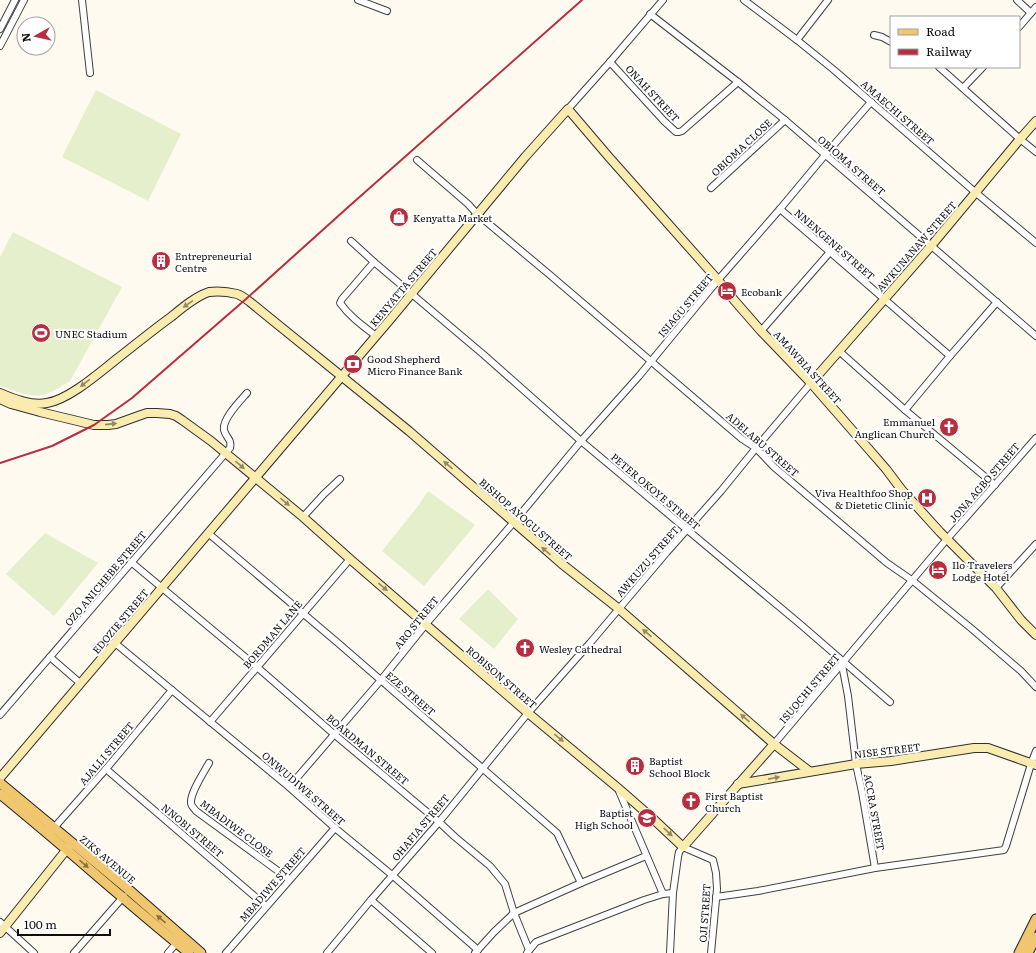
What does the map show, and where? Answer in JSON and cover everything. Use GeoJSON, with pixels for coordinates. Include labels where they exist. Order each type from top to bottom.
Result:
{"type":"FeatureCollection","features":[{"type":"Feature","properties":{"kind":"main road","name":"KENYATTA STREET"},"geometry":{"type":"LineString","coordinates":[[255,478],[388,322],[525,157],[568,109]]}},
{"type":"Feature","properties":{"kind":"main road","name":"AMAWBIA STREET"},"geometry":{"type":"LineString","coordinates":[[568,109],[734,300],[811,383],[886,469],[901,489],[947,540],[996,588],[1021,620],[1036,634]]}},
{"type":"Feature","properties":{"kind":"main road","name":"AWKUNANAW STREET"},"geometry":{"type":"LineString","coordinates":[[811,383],[931,246],[1036,121]]}},
{"type":"Feature","properties":{"kind":"main road","name":"BISHOP AYOGU STREET"},"geometry":{"type":"LineString","coordinates":[[48,403],[62,398],[78,389],[191,301],[209,292],[238,294],[409,431],[562,564],[619,608],[774,744],[809,771]]}},
{"type":"Feature","properties":{"kind":"main road"},"geometry":{"type":"LineString","coordinates":[[0,392],[25,402],[48,403],[45,414]]}},
{"type":"Feature","properties":{"kind":"main road","name":"ROBISON STREET"},"geometry":{"type":"LineString","coordinates":[[0,399],[11,404],[45,414],[94,425],[121,423],[147,413],[170,414],[176,416],[211,441],[303,517],[528,713],[618,788],[683,846]]}},
{"type":"Feature","properties":{"kind":"main road","name":"EDOZIE STREET"},"geometry":{"type":"LineString","coordinates":[[0,778],[255,478]]}},
{"type":"Feature","properties":{"kind":"main road","name":"ISUOCHI STREET"},"geometry":{"type":"LineString","coordinates":[[683,846],[774,744]]}},
{"type":"Feature","properties":{"kind":"main road","name":"NISE STREET"},"geometry":{"type":"LineString","coordinates":[[738,784],[809,771],[856,764],[891,761],[981,747],[1034,764]]}},
{"type":"Feature","properties":{"kind":"main road","name":"ZIKS AVENUE"},"geometry":{"type":"LineString","coordinates":[[0,783],[51,831],[179,940],[201,953]]}},
{"type":"Feature","properties":{"kind":"main road","name":"ZIKS AVENUE"},"geometry":{"type":"LineString","coordinates":[[0,794],[51,831]]}},
{"type":"Feature","properties":{"kind":"main road"},"geometry":{"type":"LineString","coordinates":[[2,927],[69,846]]}},
{"type":"Feature","properties":{"kind":"main road"},"geometry":{"type":"LineString","coordinates":[[1019,953],[1036,918]]}},
{"type":"Feature","properties":{"kind":"main road"},"geometry":{"type":"LineString","coordinates":[[1028,953],[1036,936]]}},
{"type":"Feature","properties":{"kind":"main road","name":"ZIKS AVENUE"},"geometry":{"type":"LineString","coordinates":[[179,940],[189,953]]}},
{"type":"Feature","properties":{"kind":"street"},"geometry":{"type":"LineString","coordinates":[[0,29],[15,0]]}},
{"type":"Feature","properties":{"kind":"street"},"geometry":{"type":"LineString","coordinates":[[0,46],[24,0]]}},
{"type":"Feature","properties":{"kind":"street"},"geometry":{"type":"LineString","coordinates":[[82,0],[90,73]]}},
{"type":"Feature","properties":{"kind":"street"},"geometry":{"type":"LineString","coordinates":[[358,0],[387,11]]}},
{"type":"Feature","properties":{"kind":"street"},"geometry":{"type":"LineString","coordinates":[[568,109],[663,0]]}},
{"type":"Feature","properties":{"kind":"street","name":"AMAECHI STREET"},"geometry":{"type":"LineString","coordinates":[[744,0],[797,40],[1036,243]]}},
{"type":"Feature","properties":{"kind":"street"},"geometry":{"type":"LineString","coordinates":[[797,40],[828,0]]}},
{"type":"Feature","properties":{"kind":"street"},"geometry":{"type":"LineString","coordinates":[[1017,0],[1031,12]]}},
{"type":"Feature","properties":{"kind":"street"},"geometry":{"type":"LineString","coordinates":[[1020,26],[1036,7]]}},
{"type":"Feature","properties":{"kind":"street","name":"OBIOMA STREET"},"geometry":{"type":"LineString","coordinates":[[650,14],[785,120],[1036,336]]}},
{"type":"Feature","properties":{"kind":"street"},"geometry":{"type":"LineString","coordinates":[[874,35],[890,41]]}},
{"type":"Feature","properties":{"kind":"street","name":"ONAH STREET"},"geometry":{"type":"LineString","coordinates":[[610,62],[676,132],[682,131],[738,82]]}},
{"type":"Feature","properties":{"kind":"street"},"geometry":{"type":"LineString","coordinates":[[940,68],[1036,152]]}},
{"type":"Feature","properties":{"kind":"street"},"geometry":{"type":"LineString","coordinates":[[963,88],[982,68]]}},
{"type":"Feature","properties":{"kind":"street","name":"ISIAGU STREET"},"geometry":{"type":"LineString","coordinates":[[514,522],[581,441],[871,102]]}},
{"type":"Feature","properties":{"kind":"street","name":"OBIOMA CLOSE"},"geometry":{"type":"LineString","coordinates":[[711,188],[785,120]]}},
{"type":"Feature","properties":{"kind":"street","name":"ADELABU STREET"},"geometry":{"type":"LineString","coordinates":[[417,160],[468,204],[477,214],[742,439],[756,448],[774,467],[874,552],[913,581],[972,629],[1036,687]]}},
{"type":"Feature","properties":{"kind":"street","name":"NNENGENE STREET"},"geometry":{"type":"LineString","coordinates":[[780,210],[950,356]]}},
{"type":"Feature","properties":{"kind":"street","name":"PETER OKOYE STREET"},"geometry":{"type":"LineString","coordinates":[[351,241],[484,355],[581,441],[890,702]]}},
{"type":"Feature","properties":{"kind":"street"},"geometry":{"type":"LineString","coordinates":[[762,331],[830,252]]}},
{"type":"Feature","properties":{"kind":"street"},"geometry":{"type":"LineString","coordinates":[[374,262],[342,299],[340,304],[350,315],[376,336]]}},
{"type":"Feature","properties":{"kind":"street"},"geometry":{"type":"LineString","coordinates":[[905,410],[997,302]]}},
{"type":"Feature","properties":{"kind":"street"},"geometry":{"type":"LineString","coordinates":[[839,351],[905,410],[995,485]]}},
{"type":"Feature","properties":{"kind":"street","name":"AWKUZU STREET"},"geometry":{"type":"LineString","coordinates":[[528,713],[590,644],[811,383]]}},
{"type":"Feature","properties":{"kind":"street"},"geometry":{"type":"LineString","coordinates":[[226,453],[230,448],[230,442],[224,430],[225,422],[247,393]]}},
{"type":"Feature","properties":{"kind":"street","name":"JONA AGBO STREET"},"geometry":{"type":"LineString","coordinates":[[947,540],[1036,438]]}},
{"type":"Feature","properties":{"kind":"street","name":"OZO ANICHEBE STREET"},"geometry":{"type":"LineString","coordinates":[[0,715],[226,453]]}},
{"type":"Feature","properties":{"kind":"street"},"geometry":{"type":"LineString","coordinates":[[303,517],[340,478]]}},
{"type":"Feature","properties":{"kind":"street","name":"ARO STREET"},"geometry":{"type":"LineString","coordinates":[[289,787],[335,735],[426,624],[514,522]]}},
{"type":"Feature","properties":{"kind":"street","name":"EZE STREET"},"geometry":{"type":"LineString","coordinates":[[208,533],[381,680],[557,833],[580,883]]}},
{"type":"Feature","properties":{"kind":"street","name":"ISUOCHI STREET"},"geometry":{"type":"LineString","coordinates":[[774,744],[947,540]]}},
{"type":"Feature","properties":{"kind":"street"},"geometry":{"type":"LineString","coordinates":[[996,588],[1036,544]]}},
{"type":"Feature","properties":{"kind":"street","name":"BORDMAN LANE"},"geometry":{"type":"LineString","coordinates":[[210,722],[350,559]]}},
{"type":"Feature","properties":{"kind":"street","name":"BOARDMAN STREET"},"geometry":{"type":"LineString","coordinates":[[131,562],[257,667],[490,866],[501,879],[506,889],[528,951]]}},
{"type":"Feature","properties":{"kind":"street","name":"ONWUDIWE STREET"},"geometry":{"type":"LineString","coordinates":[[115,643],[289,787],[477,952]]}},
{"type":"Feature","properties":{"kind":"street"},"geometry":{"type":"LineString","coordinates":[[50,657],[80,683]]}},
{"type":"Feature","properties":{"kind":"street","name":"ACCRA STREET"},"geometry":{"type":"LineString","coordinates":[[843,663],[856,764],[875,868]]}},
{"type":"Feature","properties":{"kind":"street","name":"AJALLI STREET"},"geometry":{"type":"LineString","coordinates":[[51,831],[106,769],[172,690]]}},
{"type":"Feature","properties":{"kind":"street","name":"OHAFIA STREET"},"geometry":{"type":"LineString","coordinates":[[327,953],[528,713]]}},
{"type":"Feature","properties":{"kind":"street"},"geometry":{"type":"LineString","coordinates":[[716,897],[758,891],[875,868],[1004,850],[1034,764],[1036,751]]}},
{"type":"Feature","properties":{"kind":"street","name":"MBADIWE CLOSE"},"geometry":{"type":"LineString","coordinates":[[209,764],[192,796],[192,806],[196,811],[289,880]]}},
{"type":"Feature","properties":{"kind":"street","name":"NNOBI STREET"},"geometry":{"type":"LineString","coordinates":[[106,769],[266,906]]}},
{"type":"Feature","properties":{"kind":"street"},"geometry":{"type":"LineString","coordinates":[[618,788],[663,894]]}},
{"type":"Feature","properties":{"kind":"street","name":"MBADIWE STREET"},"geometry":{"type":"LineString","coordinates":[[226,953],[335,828]]}},
{"type":"Feature","properties":{"kind":"street"},"geometry":{"type":"LineString","coordinates":[[670,953],[673,893],[679,852],[683,846]]}},
{"type":"Feature","properties":{"kind":"street","name":"OJI STREET"},"geometry":{"type":"LineString","coordinates":[[683,846],[713,860],[717,879],[711,953]]}},
{"type":"Feature","properties":{"kind":"street"},"geometry":{"type":"LineString","coordinates":[[477,952],[494,932],[514,913],[580,883],[646,856]]}},
{"type":"Feature","properties":{"kind":"street"},"geometry":{"type":"LineString","coordinates":[[528,951],[536,942],[541,940],[644,900],[663,894],[673,893]]}},
{"type":"Feature","properties":{"kind":"street"},"geometry":{"type":"LineString","coordinates":[[74,953],[126,894]]}},
{"type":"Feature","properties":{"kind":"street"},"geometry":{"type":"LineString","coordinates":[[371,900],[432,953]]}},
{"type":"Feature","properties":{"kind":"street"},"geometry":{"type":"LineString","coordinates":[[2,927],[34,953]]}},
{"type":"Feature","properties":{"kind":"street"},"geometry":{"type":"LineString","coordinates":[[168,953],[179,940]]}},
{"type":"Feature","properties":{"kind":"green space"},"geometry":{"type":"Polygon","coordinates":[[[96,90],[181,134],[148,201],[62,157],[96,90]]]}},
{"type":"Feature","properties":{"kind":"green space"},"geometry":{"type":"Polygon","coordinates":[[[13,232],[122,287],[70,381],[51,392],[36,396],[19,393],[0,386],[0,257],[13,232]]]}},
{"type":"Feature","properties":{"kind":"green space"},"geometry":{"type":"Polygon","coordinates":[[[428,491],[475,525],[424,586],[382,551],[428,491]]]}},
{"type":"Feature","properties":{"kind":"green space"},"geometry":{"type":"Polygon","coordinates":[[[45,533],[98,563],[54,616],[6,574],[45,533]]]}},
{"type":"Feature","properties":{"kind":"green space"},"geometry":{"type":"Polygon","coordinates":[[[488,589],[518,619],[494,649],[459,619],[488,589]]]}},
{"type":"Feature","properties":{"kind":"railway"},"geometry":{"type":"LineString","coordinates":[[0,463],[52,446],[94,425],[132,398],[246,299],[582,0]]}},
{"type":"Feature","properties":{"kind":"place","name":"Kenyatta Market"},"geometry":{"type":"Point","coordinates":[399,217]}},
{"type":"Feature","properties":{"kind":"place","name":"Entrepreneurial Centre"},"geometry":{"type":"Point","coordinates":[161,261]}},
{"type":"Feature","properties":{"kind":"place","name":"Ecobank"},"geometry":{"type":"Point","coordinates":[727,291]}},
{"type":"Feature","properties":{"kind":"place","name":"UNEC Stadium"},"geometry":{"type":"Point","coordinates":[41,333]}},
{"type":"Feature","properties":{"kind":"place","name":"Good Shepherd Micro Finance Bank"},"geometry":{"type":"Point","coordinates":[353,364]}},
{"type":"Feature","properties":{"kind":"place","name":"Emmanuel Anglican Church"},"geometry":{"type":"Point","coordinates":[949,427]}},
{"type":"Feature","properties":{"kind":"place","name":"Viva Healthfoo Shop & Dietetic Clinic"},"geometry":{"type":"Point","coordinates":[927,498]}},
{"type":"Feature","properties":{"kind":"place","name":"Ilo Travelers Lodge Hotel"},"geometry":{"type":"Point","coordinates":[938,570]}},
{"type":"Feature","properties":{"kind":"place","name":"Wesley Cathedral"},"geometry":{"type":"Point","coordinates":[525,648]}},
{"type":"Feature","properties":{"kind":"place","name":"Baptist School Block"},"geometry":{"type":"Point","coordinates":[635,766]}},
{"type":"Feature","properties":{"kind":"place","name":"First Baptist Church"},"geometry":{"type":"Point","coordinates":[691,801]}},
{"type":"Feature","properties":{"kind":"place","name":"Baptist High School"},"geometry":{"type":"Point","coordinates":[647,818]}}]}
